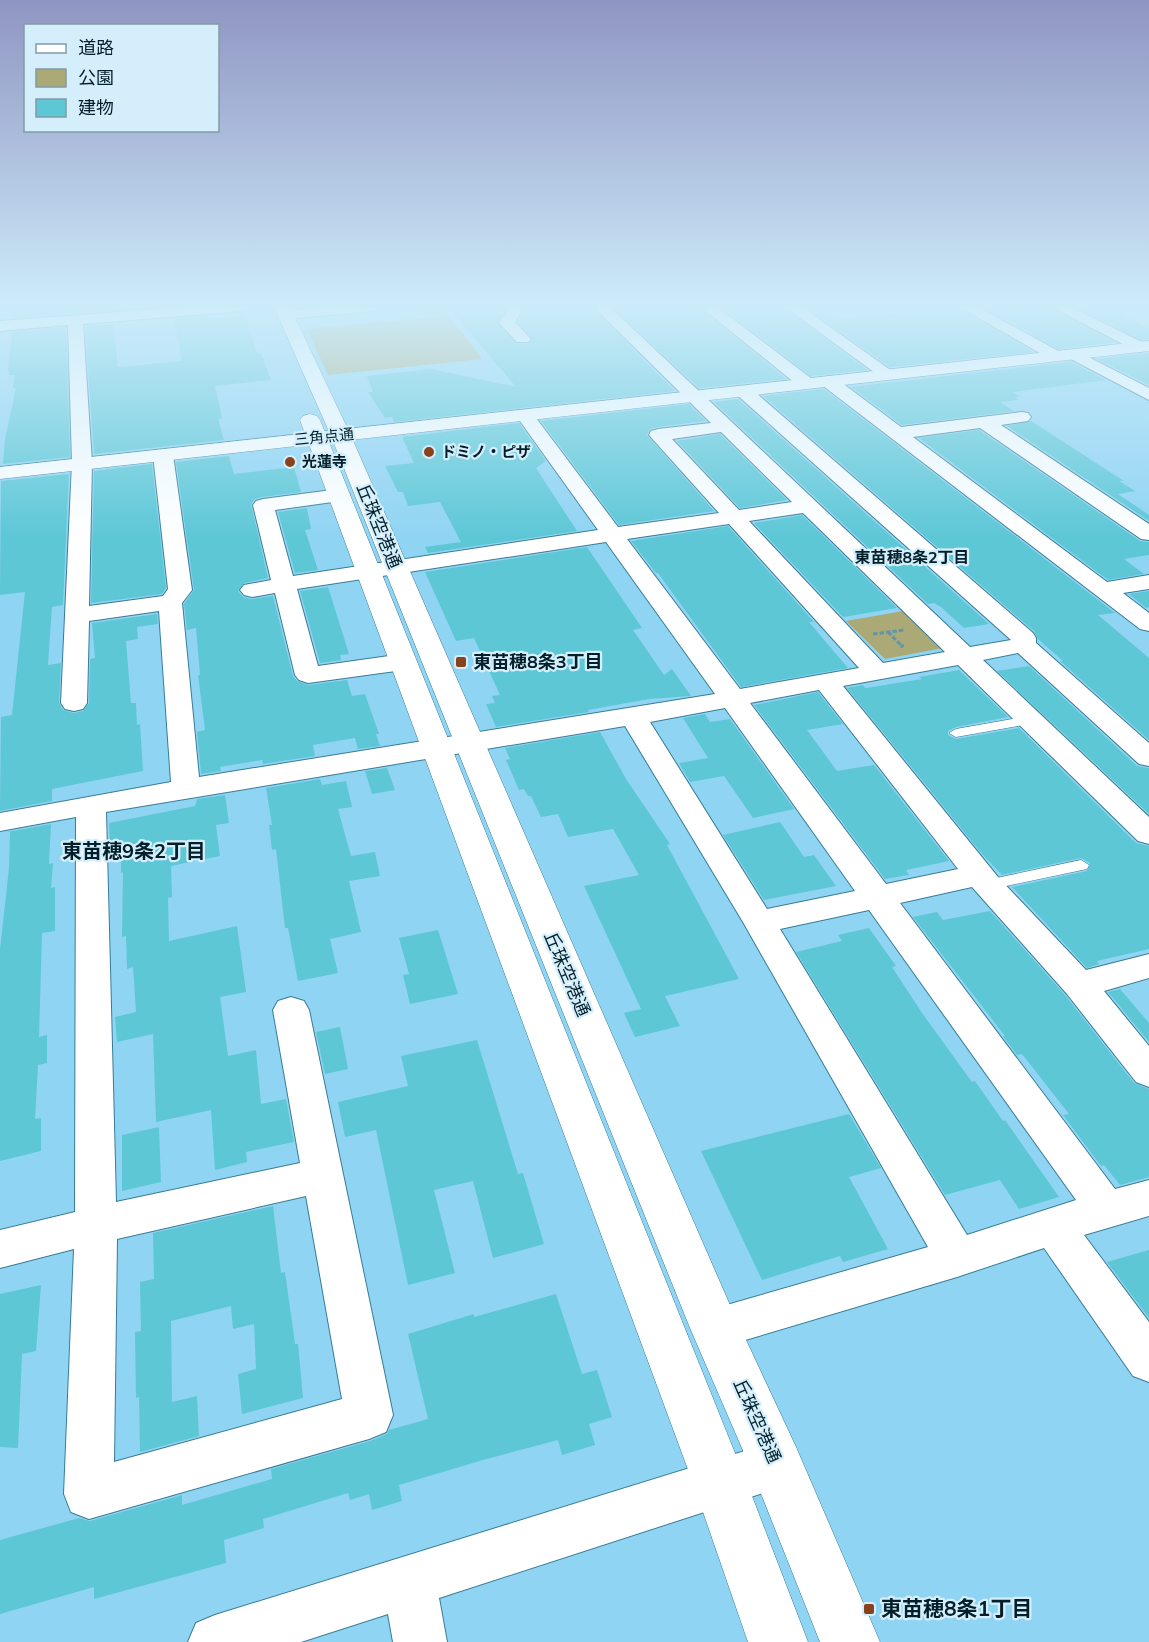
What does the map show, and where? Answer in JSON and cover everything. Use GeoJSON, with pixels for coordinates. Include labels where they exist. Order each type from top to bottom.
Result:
{"type":"FeatureCollection","features":[{"type":"Feature","properties":{"kind":"main road","name":"丘珠空港通"},"geometry":{"type":"LineString","coordinates":[[307,384],[340,495],[382,570],[403,662],[453,747],[777,1466],[850,1642]]}},
{"type":"Feature","properties":{"kind":"main road","name":"三角点通"},"geometry":{"type":"LineString","coordinates":[[0,473],[164,455],[321,426],[524,414],[806,384]]}},
{"type":"Feature","properties":{"kind":"main road","name":"丘珠空港通"},"geometry":{"type":"LineString","coordinates":[[321,426],[453,747],[778,1642]]}},
{"type":"Feature","properties":{"kind":"street"},"geometry":{"type":"LineString","coordinates":[[74,703],[82,463],[78,384]]}},
{"type":"Feature","properties":{"kind":"street"},"geometry":{"type":"LineString","coordinates":[[680,384],[1149,834]]}},
{"type":"Feature","properties":{"kind":"street"},"geometry":{"type":"LineString","coordinates":[[832,384],[1149,624]]}},
{"type":"Feature","properties":{"kind":"street"},"geometry":{"type":"LineString","coordinates":[[1125,384],[1149,395]]}},
{"type":"Feature","properties":{"kind":"street"},"geometry":{"type":"LineString","coordinates":[[742,390],[1024,638],[1023,645]]}},
{"type":"Feature","properties":{"kind":"street"},"geometry":{"type":"LineString","coordinates":[[524,414],[1106,1209]]}},
{"type":"Feature","properties":{"kind":"street"},"geometry":{"type":"LineString","coordinates":[[898,433],[1022,417]]}},
{"type":"Feature","properties":{"kind":"street"},"geometry":{"type":"LineString","coordinates":[[984,422],[1146,530]]}},
{"type":"Feature","properties":{"kind":"street"},"geometry":{"type":"LineString","coordinates":[[727,426],[658,435],[877,672]]}},
{"type":"Feature","properties":{"kind":"street"},"geometry":{"type":"LineString","coordinates":[[78,615],[170,602],[180,590],[164,455]]}},
{"type":"Feature","properties":{"kind":"street"},"geometry":{"type":"LineString","coordinates":[[340,495],[263,505],[308,675],[403,662]]}},
{"type":"Feature","properties":{"kind":"street"},"geometry":{"type":"LineString","coordinates":[[252,590],[809,506]]}},
{"type":"Feature","properties":{"kind":"street"},"geometry":{"type":"LineString","coordinates":[[1104,589],[1149,582]]}},
{"type":"Feature","properties":{"kind":"street"},"geometry":{"type":"LineString","coordinates":[[170,602],[186,788]]}},
{"type":"Feature","properties":{"kind":"street"},"geometry":{"type":"LineString","coordinates":[[0,822],[186,788],[633,717],[1023,645]]}},
{"type":"Feature","properties":{"kind":"street"},"geometry":{"type":"LineString","coordinates":[[1023,645],[1149,758]]}},
{"type":"Feature","properties":{"kind":"street"},"geometry":{"type":"LineString","coordinates":[[826,682],[984,880],[1079,985],[1149,1072]]}},
{"type":"Feature","properties":{"kind":"street"},"geometry":{"type":"LineString","coordinates":[[633,717],[759,922],[957,1258]]}},
{"type":"Feature","properties":{"kind":"street"},"geometry":{"type":"LineString","coordinates":[[91,807],[96,1225],[89,1494],[369,1415],[291,1010]]}},
{"type":"Feature","properties":{"kind":"street"},"geometry":{"type":"LineString","coordinates":[[759,922],[878,897],[984,880]]}},
{"type":"Feature","properties":{"kind":"street"},"geometry":{"type":"LineString","coordinates":[[1079,985],[1149,966]]}},
{"type":"Feature","properties":{"kind":"street"},"geometry":{"type":"LineString","coordinates":[[0,1250],[96,1225],[323,1175]]}},
{"type":"Feature","properties":{"kind":"street"},"geometry":{"type":"LineString","coordinates":[[715,1328],[957,1258],[1106,1209],[1149,1198]]}},
{"type":"Feature","properties":{"kind":"street"},"geometry":{"type":"LineString","coordinates":[[1053,1227],[1149,1360]]}},
{"type":"Feature","properties":{"kind":"street"},"geometry":{"type":"LineString","coordinates":[[215,1642],[777,1466]]}},
{"type":"Feature","properties":{"kind":"street"},"geometry":{"type":"LineString","coordinates":[[409,1580],[420,1642]]}},
{"type":"Feature","properties":{"kind":"lane"},"geometry":{"type":"LineString","coordinates":[[956,733],[1029,720]]}},
{"type":"Feature","properties":{"kind":"lane"},"geometry":{"type":"LineString","coordinates":[[984,880],[1081,865]]}},
{"type":"Feature","properties":{"kind":"path"},"geometry":{"type":"LineString","coordinates":[[868,635],[907,629]]}},
{"type":"Feature","properties":{"kind":"green space"},"geometry":{"type":"Polygon","coordinates":[[[903,611],[943,648],[885,659],[846,621],[903,611]]]}},
{"type":"Feature","properties":{"kind":"building"},"geometry":{"type":"Polygon","coordinates":[[[14,384],[68,384],[70,457],[3,464],[5,439],[16,388],[13,388],[14,384]]]}},
{"type":"Feature","properties":{"kind":"building"},"geometry":{"type":"Polygon","coordinates":[[[89,384],[237,384],[215,386],[222,418],[218,419],[224,440],[94,454],[89,384]]]}},
{"type":"Feature","properties":{"kind":"building"},"geometry":{"type":"Polygon","coordinates":[[[370,384],[500,384],[516,387],[513,384],[668,384],[675,391],[394,422],[392,417],[385,418],[368,392],[373,392],[370,384]]]}},
{"type":"Feature","properties":{"kind":"building"},"geometry":{"type":"Polygon","coordinates":[[[694,384],[741,384],[699,388],[694,384]]]}},
{"type":"Feature","properties":{"kind":"building"},"geometry":{"type":"Polygon","coordinates":[[[881,384],[1078,384],[1012,392],[1020,397],[1015,397],[1019,400],[1000,402],[1014,411],[902,425],[851,387],[881,384]]]}},
{"type":"Feature","properties":{"kind":"building"},"geometry":{"type":"Polygon","coordinates":[[[824,389],[1115,613],[1098,615],[1149,658],[1149,740],[1060,661],[1063,661],[1038,639],[1034,631],[763,396],[824,389]]]}},
{"type":"Feature","properties":{"kind":"building"},"geometry":{"type":"Polygon","coordinates":[[[738,399],[989,624],[964,628],[941,607],[934,603],[928,604],[714,402],[738,399]]]}},
{"type":"Feature","properties":{"kind":"building"},"geometry":{"type":"Polygon","coordinates":[[[689,404],[706,421],[657,427],[650,429],[647,435],[714,511],[619,525],[541,421],[689,404]]]}},
{"type":"Feature","properties":{"kind":"building"},"geometry":{"type":"Polygon","coordinates":[[[1031,421],[1124,481],[1119,481],[1135,491],[1118,494],[1149,515],[1149,521],[1007,426],[1031,421]]]}},
{"type":"Feature","properties":{"kind":"building"},"geometry":{"type":"Polygon","coordinates":[[[519,423],[546,461],[536,468],[577,531],[428,553],[425,547],[461,542],[440,502],[408,506],[403,492],[398,492],[385,466],[414,463],[402,437],[519,423]]]}},
{"type":"Feature","properties":{"kind":"building"},"geometry":{"type":"Polygon","coordinates":[[[979,430],[1140,541],[1149,542],[1149,555],[1124,559],[1144,574],[1108,580],[919,438],[979,430]]]}},
{"type":"Feature","properties":{"kind":"building"},"geometry":{"type":"Polygon","coordinates":[[[720,434],[787,500],[740,508],[677,441],[720,434]]]}},
{"type":"Feature","properties":{"kind":"building"},"geometry":{"type":"Polygon","coordinates":[[[229,456],[234,474],[294,467],[301,492],[262,497],[255,499],[251,504],[268,578],[244,583],[238,591],[243,597],[251,599],[273,596],[293,676],[297,681],[308,685],[347,680],[352,696],[365,694],[379,734],[376,734],[380,746],[358,749],[355,738],[313,745],[315,756],[263,764],[262,760],[220,767],[221,771],[201,774],[197,732],[205,730],[198,675],[200,675],[196,628],[187,630],[184,604],[194,590],[176,462],[229,456]]]}},
{"type":"Feature","properties":{"kind":"building"},"geometry":{"type":"Polygon","coordinates":[[[152,464],[166,588],[162,594],[91,603],[94,471],[152,464]]]}},
{"type":"Feature","properties":{"kind":"building"},"geometry":{"type":"Polygon","coordinates":[[[69,474],[63,605],[52,607],[48,665],[61,663],[59,703],[63,710],[74,713],[83,711],[89,703],[90,659],[95,658],[92,623],[157,614],[158,624],[137,627],[138,639],[126,641],[131,703],[136,703],[137,725],[140,724],[143,771],[52,789],[52,801],[0,811],[1,717],[12,715],[25,592],[0,595],[1,481],[69,474]]]}},
{"type":"Feature","properties":{"kind":"building"},"geometry":{"type":"Polygon","coordinates":[[[307,508],[311,529],[305,530],[318,570],[295,573],[278,512],[307,508]]]}},
{"type":"Feature","properties":{"kind":"building"},"geometry":{"type":"Polygon","coordinates":[[[802,515],[897,608],[843,617],[754,523],[802,515]]]}},
{"type":"Feature","properties":{"kind":"building"},"geometry":{"type":"Polygon","coordinates":[[[728,526],[814,622],[809,622],[848,668],[741,687],[658,573],[631,541],[728,526]]]}},
{"type":"Feature","properties":{"kind":"building"},"geometry":{"type":"Polygon","coordinates":[[[587,547],[642,628],[633,630],[664,675],[672,669],[691,696],[649,699],[588,710],[589,712],[496,727],[486,704],[495,703],[492,696],[500,695],[474,638],[456,641],[425,572],[587,547]]]}},
{"type":"Feature","properties":{"kind":"building"},"geometry":{"type":"Polygon","coordinates":[[[328,587],[349,654],[340,655],[341,660],[320,663],[300,591],[328,587]]]}},
{"type":"Feature","properties":{"kind":"building"},"geometry":{"type":"Polygon","coordinates":[[[1149,591],[1149,607],[1146,608],[1129,594],[1149,591]]]}},
{"type":"Feature","properties":{"kind":"building"},"geometry":{"type":"Polygon","coordinates":[[[1029,666],[1137,766],[1149,768],[1149,814],[997,671],[1029,666]]]}},
{"type":"Feature","properties":{"kind":"building"},"geometry":{"type":"Polygon","coordinates":[[[959,670],[1008,717],[956,727],[948,731],[948,735],[956,739],[1019,728],[1136,843],[1149,846],[1149,949],[1097,961],[1099,964],[1087,968],[1012,887],[1087,871],[1090,863],[1081,858],[1002,875],[982,854],[847,688],[862,685],[866,688],[922,679],[919,677],[959,670]]]}},
{"type":"Feature","properties":{"kind":"building"},"geometry":{"type":"Polygon","coordinates":[[[818,692],[843,724],[807,730],[837,771],[874,765],[949,861],[906,870],[909,875],[885,879],[754,705],[818,692]]]}},
{"type":"Feature","properties":{"kind":"building"},"geometry":{"type":"Polygon","coordinates":[[[705,714],[710,722],[730,719],[794,809],[753,818],[724,776],[690,782],[679,763],[708,758],[683,718],[705,714]]]}},
{"type":"Feature","properties":{"kind":"building"},"geometry":{"type":"Polygon","coordinates":[[[600,732],[626,779],[670,844],[667,845],[739,979],[665,996],[680,1026],[635,1037],[624,1013],[641,1009],[584,886],[639,875],[613,829],[568,837],[558,814],[541,817],[531,796],[528,796],[524,789],[519,790],[506,760],[510,759],[505,748],[600,732]]]}},
{"type":"Feature","properties":{"kind":"building"},"geometry":{"type":"Polygon","coordinates":[[[387,768],[395,790],[372,794],[365,771],[387,768]]]}},
{"type":"Feature","properties":{"kind":"building"},"geometry":{"type":"Polygon","coordinates":[[[320,779],[322,785],[346,781],[352,807],[338,809],[351,856],[375,852],[380,876],[349,881],[361,932],[330,939],[338,973],[298,981],[288,928],[285,928],[276,849],[272,850],[269,825],[272,825],[266,788],[320,779]]]}},
{"type":"Feature","properties":{"kind":"building"},"geometry":{"type":"Polygon","coordinates":[[[225,795],[229,823],[216,825],[220,856],[171,866],[172,897],[168,898],[169,941],[237,926],[246,992],[220,997],[228,1056],[256,1050],[261,1104],[286,1099],[294,1142],[246,1152],[247,1162],[215,1170],[211,1110],[156,1122],[153,1034],[117,1042],[115,1017],[136,1012],[133,967],[127,969],[126,936],[122,937],[121,842],[110,844],[109,823],[195,806],[197,799],[225,795]]]}},
{"type":"Feature","properties":{"kind":"building"},"geometry":{"type":"Polygon","coordinates":[[[780,822],[804,857],[814,855],[836,886],[764,900],[723,835],[780,822]]]}},
{"type":"Feature","properties":{"kind":"building"},"geometry":{"type":"Polygon","coordinates":[[[51,824],[49,864],[53,863],[51,888],[55,887],[55,931],[42,933],[39,1037],[47,1035],[47,1063],[38,1065],[35,1119],[41,1118],[41,1151],[0,1161],[0,949],[9,868],[10,832],[7,832],[51,824]]]}},
{"type":"Feature","properties":{"kind":"building"},"geometry":{"type":"Polygon","coordinates":[[[990,911],[1065,995],[1134,1083],[1149,1089],[1149,1177],[1120,1185],[1104,1165],[1101,1166],[1063,1115],[1069,1114],[1022,1054],[1017,1055],[1003,1036],[1005,1036],[913,917],[937,912],[943,920],[990,911]]]}},
{"type":"Feature","properties":{"kind":"building"},"geometry":{"type":"Polygon","coordinates":[[[869,928],[896,966],[892,967],[922,1013],[972,1082],[975,1081],[1003,1121],[1005,1120],[1059,1197],[1019,1209],[1000,1180],[945,1195],[796,952],[842,941],[838,935],[869,928]]]}},
{"type":"Feature","properties":{"kind":"building"},"geometry":{"type":"Polygon","coordinates":[[[438,930],[458,994],[410,1004],[403,975],[409,974],[399,938],[438,930]]]}},
{"type":"Feature","properties":{"kind":"building"},"geometry":{"type":"Polygon","coordinates":[[[1120,989],[1149,1023],[1149,1042],[1108,992],[1120,989]]]}},
{"type":"Feature","properties":{"kind":"building"},"geometry":{"type":"Polygon","coordinates":[[[340,1027],[348,1069],[325,1074],[316,1032],[340,1027]]]}},
{"type":"Feature","properties":{"kind":"building"},"geometry":{"type":"Polygon","coordinates":[[[477,1040],[518,1174],[523,1173],[544,1244],[493,1258],[473,1181],[434,1190],[455,1273],[408,1285],[376,1130],[345,1137],[338,1102],[408,1086],[401,1056],[477,1040]]]}},
{"type":"Feature","properties":{"kind":"building"},"geometry":{"type":"Polygon","coordinates":[[[849,1114],[881,1168],[849,1177],[888,1249],[843,1262],[840,1256],[762,1280],[701,1151],[849,1114]]]}},
{"type":"Feature","properties":{"kind":"building"},"geometry":{"type":"Polygon","coordinates":[[[159,1127],[161,1182],[122,1191],[122,1135],[159,1127]]]}},
{"type":"Feature","properties":{"kind":"building"},"geometry":{"type":"Polygon","coordinates":[[[273,1206],[281,1273],[285,1272],[295,1344],[298,1344],[303,1398],[242,1414],[238,1374],[256,1369],[254,1324],[233,1329],[231,1306],[171,1321],[172,1402],[197,1396],[199,1436],[140,1452],[135,1332],[141,1331],[140,1282],[154,1279],[153,1233],[273,1206]]]}},
{"type":"Feature","properties":{"kind":"building"},"geometry":{"type":"Polygon","coordinates":[[[1149,1250],[1149,1318],[1107,1262],[1149,1250]]]}},
{"type":"Feature","properties":{"kind":"building"},"geometry":{"type":"Polygon","coordinates":[[[41,1285],[36,1351],[22,1354],[18,1448],[0,1447],[0,1294],[41,1285]]]}},
{"type":"Feature","properties":{"kind":"building"},"geometry":{"type":"Polygon","coordinates":[[[556,1294],[582,1374],[597,1370],[612,1417],[589,1424],[595,1445],[562,1455],[558,1440],[483,1460],[399,1485],[402,1501],[372,1510],[369,1494],[350,1500],[348,1493],[263,1519],[264,1528],[224,1540],[226,1563],[94,1599],[94,1587],[0,1614],[0,1540],[79,1518],[90,1521],[182,1495],[182,1505],[272,1479],[271,1469],[370,1441],[387,1434],[389,1430],[428,1419],[408,1334],[474,1314],[474,1317],[556,1294]]]}},
{"type":"Feature","properties":{"kind":"place","name":"ドミノ・ピザ"},"geometry":{"type":"Point","coordinates":[429,452]}},
{"type":"Feature","properties":{"kind":"place","name":"光蓮寺"},"geometry":{"type":"Point","coordinates":[290,462]}},
{"type":"Feature","properties":{"kind":"place","name":"東苗穂8条3丁目"},"geometry":{"type":"Point","coordinates":[461,662]}},
{"type":"Feature","properties":{"kind":"place","name":"東苗穂8条1丁目"},"geometry":{"type":"Point","coordinates":[869,1609]}},
{"type":"Feature","properties":{"kind":"district","name":"東苗穂8条2丁目"},"geometry":{"type":"Point","coordinates":[912,557]}},
{"type":"Feature","properties":{"kind":"district","name":"東苗穂9条2丁目"},"geometry":{"type":"Point","coordinates":[134,851]}}]}
